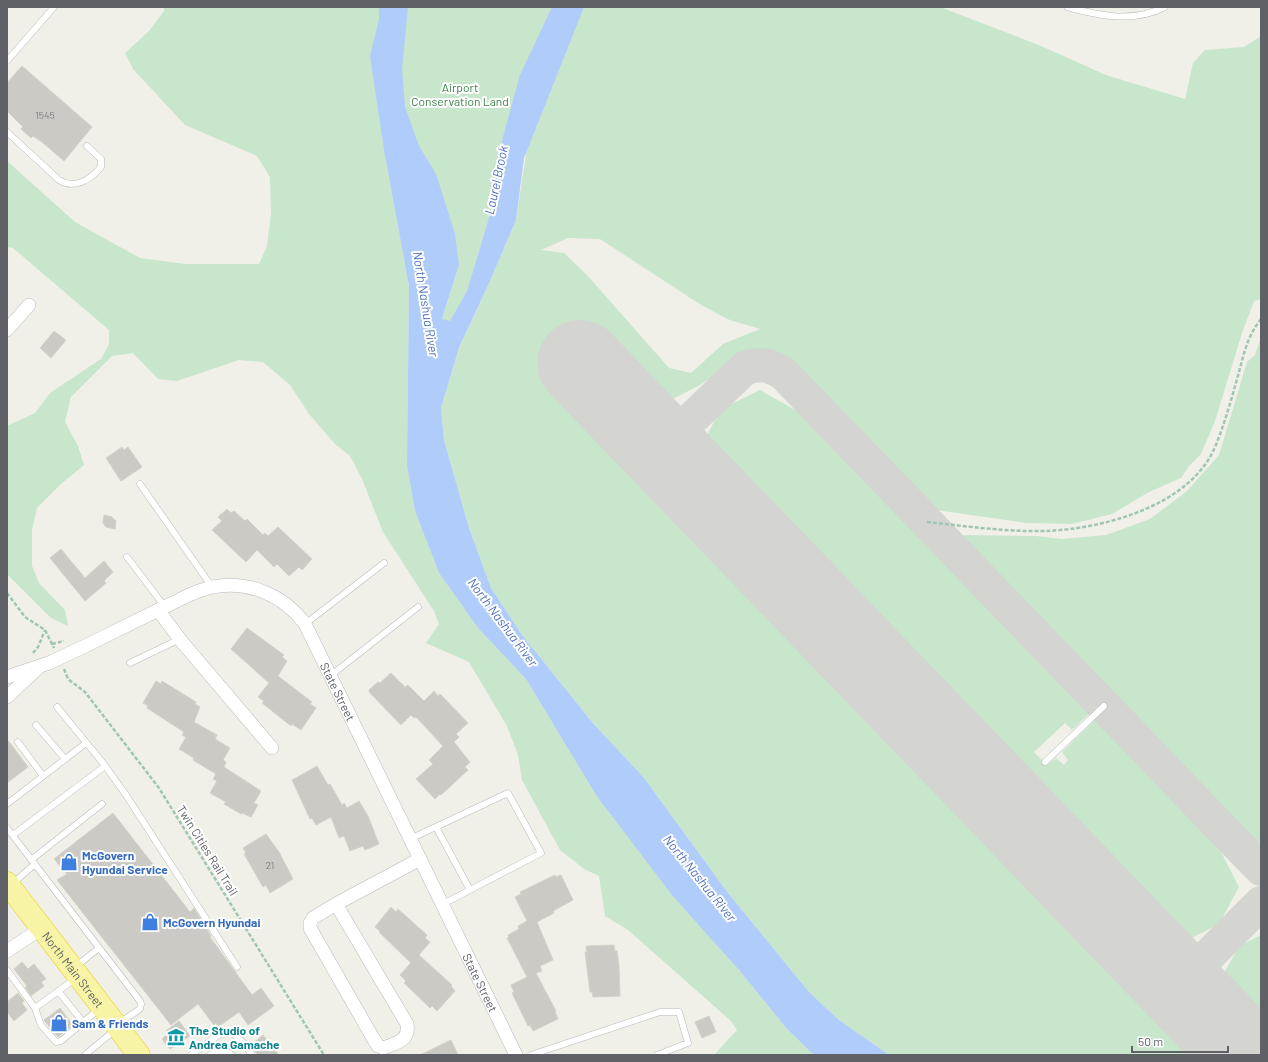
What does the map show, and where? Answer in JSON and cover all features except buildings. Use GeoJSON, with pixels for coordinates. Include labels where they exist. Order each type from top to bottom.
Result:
{"type":"FeatureCollection","features":[{"type":"Feature","properties":{"kind":"highway","name":"North Main Street"},"geometry":{"type":"LineString","coordinates":[[8,885],[139,1055]]}},
{"type":"Feature","properties":{"kind":"street"},"geometry":{"type":"LineString","coordinates":[[7,330],[29,306]]}},
{"type":"Feature","properties":{"kind":"street","name":"State Street"},"geometry":{"type":"LineString","coordinates":[[7,677],[41,665],[83,647],[189,595],[212,587],[229,585],[262,591],[280,599],[295,611],[305,624],[516,1055]]}},
{"type":"Feature","properties":{"kind":"street"},"geometry":{"type":"LineString","coordinates":[[162,608],[180,639],[272,748]]}},
{"type":"Feature","properties":{"kind":"street"},"geometry":{"type":"LineString","coordinates":[[7,697],[41,665]]}},
{"type":"Feature","properties":{"kind":"street"},"geometry":{"type":"LineString","coordinates":[[336,904],[407,1024],[408,1032],[405,1039],[383,1048],[378,1046],[310,928],[310,923],[313,918],[336,904],[420,859]]}},
{"type":"Feature","properties":{"kind":"street"},"geometry":{"type":"LineString","coordinates":[[7,950],[42,928]]}},
{"type":"Feature","properties":{"kind":"lane"},"geometry":{"type":"LineString","coordinates":[[7,61],[54,7]]}},
{"type":"Feature","properties":{"kind":"lane"},"geometry":{"type":"LineString","coordinates":[[1067,7],[1120,17],[1133,17],[1156,12],[1165,7]]}},
{"type":"Feature","properties":{"kind":"lane"},"geometry":{"type":"LineString","coordinates":[[7,132],[59,180],[68,183],[75,184],[88,180],[101,167],[101,159],[87,146]]}},
{"type":"Feature","properties":{"kind":"lane"},"geometry":{"type":"LineString","coordinates":[[140,484],[212,587]]}},
{"type":"Feature","properties":{"kind":"lane"},"geometry":{"type":"LineString","coordinates":[[127,558],[162,608]]}},
{"type":"Feature","properties":{"kind":"lane"},"geometry":{"type":"LineString","coordinates":[[305,624],[384,563]]}},
{"type":"Feature","properties":{"kind":"lane"},"geometry":{"type":"LineString","coordinates":[[330,676],[418,607]]}},
{"type":"Feature","properties":{"kind":"lane"},"geometry":{"type":"LineString","coordinates":[[130,663],[180,639]]}},
{"type":"Feature","properties":{"kind":"lane"},"geometry":{"type":"LineString","coordinates":[[1045,762],[1104,706]]}},
{"type":"Feature","properties":{"kind":"lane"},"geometry":{"type":"LineString","coordinates":[[57,707],[126,794],[237,967]]}},
{"type":"Feature","properties":{"kind":"lane"},"geometry":{"type":"LineString","coordinates":[[36,725],[65,759]]}},
{"type":"Feature","properties":{"kind":"lane"},"geometry":{"type":"LineString","coordinates":[[18,742],[43,776]]}},
{"type":"Feature","properties":{"kind":"lane"},"geometry":{"type":"LineString","coordinates":[[7,804],[86,743]]}},
{"type":"Feature","properties":{"kind":"lane"},"geometry":{"type":"LineString","coordinates":[[13,835],[105,766]]}},
{"type":"Feature","properties":{"kind":"lane"},"geometry":{"type":"LineString","coordinates":[[410,839],[508,793],[541,853],[442,904]]}},
{"type":"Feature","properties":{"kind":"lane"},"geometry":{"type":"LineString","coordinates":[[8,885],[102,804]]}},
{"type":"Feature","properties":{"kind":"lane"},"geometry":{"type":"LineString","coordinates":[[436,827],[470,890]]}},
{"type":"Feature","properties":{"kind":"lane"},"geometry":{"type":"LineString","coordinates":[[7,828],[141,1004],[140,1009],[86,1054]]}},
{"type":"Feature","properties":{"kind":"lane"},"geometry":{"type":"LineString","coordinates":[[35,1008],[58,992],[99,948]]}},
{"type":"Feature","properties":{"kind":"lane"},"geometry":{"type":"LineString","coordinates":[[7,970],[35,1008],[41,1025],[56,1042],[61,1041],[102,1007]]}},
{"type":"Feature","properties":{"kind":"lane"},"geometry":{"type":"LineString","coordinates":[[58,992],[83,1022]]}},
{"type":"Feature","properties":{"kind":"lane"},"geometry":{"type":"LineString","coordinates":[[531,1055],[660,1012],[679,1012],[688,1043],[656,1055]]}},
{"type":"Feature","properties":{"kind":"lane"},"geometry":{"type":"LineString","coordinates":[[191,1055],[220,1034],[232,1033],[244,1042],[252,1055]]}},
{"type":"Feature","properties":{"kind":"lane"},"geometry":{"type":"LineString","coordinates":[[210,1055],[221,1050],[232,1055]]}},
{"type":"Feature","properties":{"kind":"path"},"geometry":{"type":"LineString","coordinates":[[927,522],[1003,530],[1044,531],[1097,524],[1155,504],[1193,479],[1210,458],[1227,412],[1248,339],[1261,319]]}},
{"type":"Feature","properties":{"kind":"path"},"geometry":{"type":"LineString","coordinates":[[7,592],[25,617],[45,630],[52,644],[64,641]]}},
{"type":"Feature","properties":{"kind":"path"},"geometry":{"type":"LineString","coordinates":[[33,653],[38,647],[45,630]]}},
{"type":"Feature","properties":{"kind":"path","name":"Twin Cities Rail Trail"},"geometry":{"type":"LineString","coordinates":[[63,667],[68,679],[86,692],[159,788],[324,1055]]}},
{"type":"Feature","properties":{"kind":"green space","name":"Airport Conservation Land"},"geometry":{"type":"Polygon","coordinates":[[[164,7],[940,7],[1041,46],[1106,75],[1185,99],[1193,63],[1205,50],[1244,47],[1261,36],[1261,299],[1254,301],[1242,333],[1215,421],[1201,454],[1189,466],[1181,478],[1149,492],[1112,514],[1072,524],[1026,523],[929,509],[790,363],[772,354],[742,357],[700,385],[661,405],[598,341],[558,383],[1205,1055],[889,1055],[839,1020],[809,992],[728,893],[644,778],[592,722],[522,635],[491,588],[469,528],[444,440],[441,408],[459,349],[516,220],[526,155],[496,175],[490,214],[467,291],[450,322],[442,320],[459,265],[385,156],[409,286],[407,465],[415,511],[439,573],[478,628],[526,679],[596,795],[787,1029],[814,1055],[714,1055],[737,1030],[731,1021],[628,930],[605,916],[599,876],[584,869],[560,850],[522,780],[518,755],[507,726],[469,662],[426,643],[439,624],[434,611],[383,532],[362,479],[350,456],[335,444],[309,414],[290,385],[263,362],[239,360],[177,381],[158,379],[133,353],[112,356],[71,397],[65,422],[78,446],[84,465],[61,484],[37,508],[32,530],[32,566],[39,583],[65,610],[68,626],[51,618],[7,574],[7,426],[35,413],[50,393],[101,359],[109,344],[109,330],[13,248],[7,247],[7,161],[75,222],[140,258],[185,264],[259,264],[267,246],[271,214],[270,177],[257,156],[185,125],[133,69],[125,53],[149,31],[164,11],[164,7]],[[568,238],[541,250],[564,253],[587,275],[669,368],[691,373],[723,344],[760,329],[727,319],[698,303],[600,239],[568,238]]]}},
{"type":"Feature","properties":{"kind":"green space"},"geometry":{"type":"Polygon","coordinates":[[[1261,337],[1261,853],[956,535],[1036,536],[1062,539],[1106,535],[1150,519],[1187,491],[1219,455],[1247,362],[1255,355],[1261,337]]]}},
{"type":"Feature","properties":{"kind":"green space"},"geometry":{"type":"Polygon","coordinates":[[[760,390],[799,412],[877,486],[1093,710],[1072,730],[1065,723],[1034,752],[1047,765],[1056,758],[1064,765],[1068,760],[1062,752],[1099,716],[1143,761],[1218,846],[1239,887],[1219,924],[1180,944],[701,446],[721,409],[760,390]]]}},
{"type":"Feature","properties":{"kind":"green space"},"geometry":{"type":"Polygon","coordinates":[[[1261,935],[1261,1028],[1218,984],[1239,946],[1261,935]]]}},
{"type":"Feature","properties":{"kind":"water"},"geometry":{"type":"Polygon","coordinates":[[[379,7],[408,7],[402,69],[405,107],[419,146],[436,174],[455,234],[459,265],[442,319],[450,321],[467,291],[490,214],[501,144],[520,75],[552,7],[584,7],[524,158],[516,220],[459,348],[441,408],[444,440],[469,528],[491,588],[522,635],[592,722],[644,778],[728,893],[809,992],[839,1020],[889,1055],[814,1055],[787,1029],[739,970],[672,895],[596,795],[526,679],[478,628],[439,573],[415,511],[407,465],[409,286],[385,156],[370,56],[379,19],[379,7]]]}},
{"type":"Feature","properties":{"kind":"taxiway"},"geometry":{"type":"LineString","coordinates":[[661,448],[745,368],[761,365],[770,367],[784,374],[1261,869]]}},
{"type":"Feature","properties":{"kind":"taxiway"},"geometry":{"type":"LineString","coordinates":[[1153,957],[1177,968],[1188,967],[1202,962],[1261,903]]}},
{"type":"Feature","properties":{"kind":"taxiway"},"geometry":{"type":"LineString","coordinates":[[1202,962],[1197,975],[1196,987],[1199,1000],[1205,1012]]}},
{"type":"Feature","properties":{"kind":"runway"},"geometry":{"type":"LineString","coordinates":[[580,363],[1246,1055]]}},
{"type":"Feature","properties":{"kind":"place","name":"McGovern Hyundai Service"},"geometry":{"type":"Point","coordinates":[69,862]}},
{"type":"Feature","properties":{"kind":"place","name":"McGovern Hyundai"},"geometry":{"type":"Point","coordinates":[150,922]}},
{"type":"Feature","properties":{"kind":"place","name":"Sam & Friends"},"geometry":{"type":"Point","coordinates":[59,1023]}},
{"type":"Feature","properties":{"kind":"place","name":"The Studio of Andrea Gamache"},"geometry":{"type":"Point","coordinates":[176,1037]}},
{"type":"Feature","properties":{"kind":"water label","name":"Laurel Brook"},"geometry":{"type":"Point","coordinates":[496,180]}},
{"type":"Feature","properties":{"kind":"water label","name":"North Nashua River"},"geometry":{"type":"Point","coordinates":[426,304]}},
{"type":"Feature","properties":{"kind":"water label","name":"North Nashua River"},"geometry":{"type":"Point","coordinates":[503,622]}},
{"type":"Feature","properties":{"kind":"water label","name":"North Nashua River"},"geometry":{"type":"Point","coordinates":[700,878]}}]}
